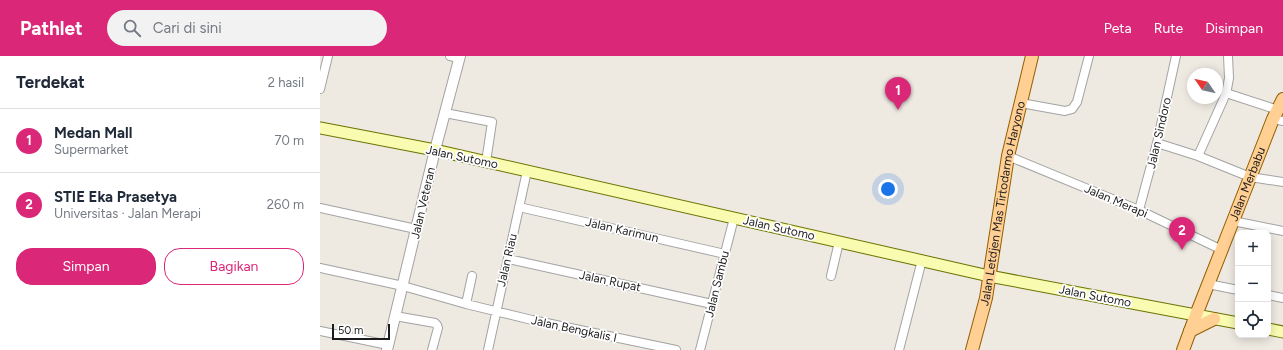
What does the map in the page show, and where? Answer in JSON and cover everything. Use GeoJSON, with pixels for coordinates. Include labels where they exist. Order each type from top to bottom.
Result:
{"type":"FeatureCollection","features":[{"type":"Feature","properties":{"kind":"main road","name":"Jalan Letdjen Mas Tirtodarmo Haryono"},"geometry":{"type":"LineString","coordinates":[[972,350],[986,298],[1008,156],[1032,56]]}},
{"type":"Feature","properties":{"kind":"main road","name":"Jalan Merbabu"},"geometry":{"type":"LineString","coordinates":[[1183,350],[1250,177],[1278,117],[1283,99]]}},
{"type":"Feature","properties":{"kind":"main road","name":"Jalan Sutomo"},"geometry":{"type":"LineString","coordinates":[[320,128],[435,150],[989,276],[1235,322]]}},
{"type":"Feature","properties":{"kind":"main road"},"geometry":{"type":"LineString","coordinates":[[1190,331],[1214,319]]}},
{"type":"Feature","properties":{"kind":"main road"},"geometry":{"type":"LineString","coordinates":[[1271,330],[1283,332]]}},
{"type":"Feature","properties":{"kind":"street"},"geometry":{"type":"LineString","coordinates":[[320,89],[328,56]]}},
{"type":"Feature","properties":{"kind":"street"},"geometry":{"type":"LineString","coordinates":[[1021,103],[1065,111],[1072,109],[1077,102],[1089,56]]}},
{"type":"Feature","properties":{"kind":"street","name":"Jalan Sindoro"},"geometry":{"type":"LineString","coordinates":[[1140,210],[1157,143],[1176,56]]}},
{"type":"Feature","properties":{"kind":"street"},"geometry":{"type":"LineString","coordinates":[[1198,156],[1226,92],[1228,78],[1228,56]]}},
{"type":"Feature","properties":{"kind":"street","name":"Jalan Veteran"},"geometry":{"type":"LineString","coordinates":[[388,347],[445,113],[457,57]]}},
{"type":"Feature","properties":{"kind":"street"},"geometry":{"type":"LineString","coordinates":[[1226,92],[1278,117]]}},
{"type":"Feature","properties":{"kind":"street"},"geometry":{"type":"LineString","coordinates":[[445,113],[492,122],[486,162]]}},
{"type":"Feature","properties":{"kind":"street"},"geometry":{"type":"LineString","coordinates":[[1157,143],[1198,156],[1250,177],[1283,182]]}},
{"type":"Feature","properties":{"kind":"street","name":"Jalan Merapi"},"geometry":{"type":"LineString","coordinates":[[1008,156],[1140,210],[1222,250]]}},
{"type":"Feature","properties":{"kind":"street","name":"Jalan Riau"},"geometry":{"type":"LineString","coordinates":[[488,350],[527,171]]}},
{"type":"Feature","properties":{"kind":"street","name":"Jalan Karimun"},"geometry":{"type":"LineString","coordinates":[[519,207],[725,254]]}},
{"type":"Feature","properties":{"kind":"street"},"geometry":{"type":"LineString","coordinates":[[320,208],[416,229]]}},
{"type":"Feature","properties":{"kind":"street","name":"Jalan Sambu"},"geometry":{"type":"LineString","coordinates":[[700,350],[734,218]]}},
{"type":"Feature","properties":{"kind":"street"},"geometry":{"type":"LineString","coordinates":[[1233,221],[1283,231]]}},
{"type":"Feature","properties":{"kind":"street"},"geometry":{"type":"LineString","coordinates":[[831,276],[839,242]]}},
{"type":"Feature","properties":{"kind":"street","name":"Jalan Rupat"},"geometry":{"type":"LineString","coordinates":[[508,258],[712,304]]}},
{"type":"Feature","properties":{"kind":"street"},"geometry":{"type":"LineString","coordinates":[[898,350],[922,260]]}},
{"type":"Feature","properties":{"kind":"street","name":"Jalan Bengkalis I"},"geometry":{"type":"LineString","coordinates":[[320,268],[402,286],[466,304],[532,320],[676,350]]}},
{"type":"Feature","properties":{"kind":"street"},"geometry":{"type":"LineString","coordinates":[[466,304],[472,276]]}},
{"type":"Feature","properties":{"kind":"street"},"geometry":{"type":"LineString","coordinates":[[1208,284],[1235,289]]}},
{"type":"Feature","properties":{"kind":"street"},"geometry":{"type":"LineString","coordinates":[[1271,296],[1283,298]]}},
{"type":"Feature","properties":{"kind":"street"},"geometry":{"type":"LineString","coordinates":[[395,316],[435,323],[438,328],[432,350]]}},
{"type":"Feature","properties":{"kind":"street"},"geometry":{"type":"LineString","coordinates":[[320,331],[388,347]]}},
{"type":"Feature","properties":{"kind":"place","name":"Medan Mall"},"geometry":{"type":"Point","coordinates":[898,110]}},
{"type":"Feature","properties":{"kind":"place","name":"STIE Eka Prasetya"},"geometry":{"type":"Point","coordinates":[1182,250]}}]}
